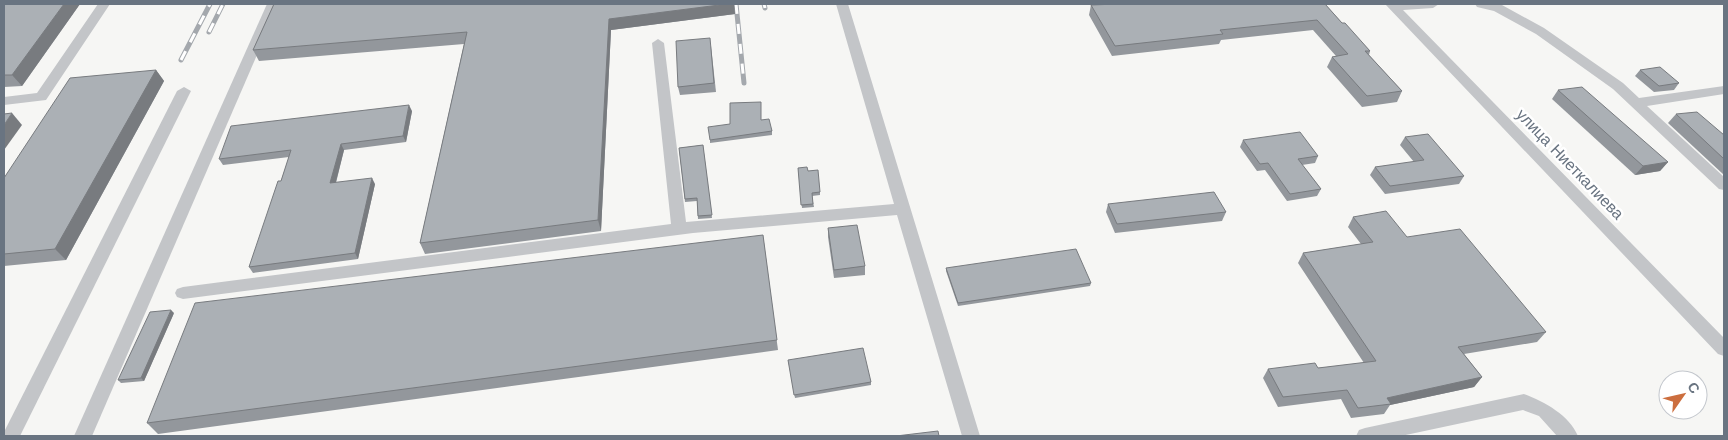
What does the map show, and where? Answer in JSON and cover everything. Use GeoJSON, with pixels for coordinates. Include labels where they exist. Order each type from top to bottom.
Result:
{"type":"FeatureCollection","features":[{"type":"Feature","properties":{"kind":"street"},"geometry":{"type":"LineString","coordinates":[[4,101],[41,97],[104,4]]}},
{"type":"Feature","properties":{"kind":"street"},"geometry":{"type":"LineString","coordinates":[[83,436],[273,4]]}},
{"type":"Feature","properties":{"kind":"street"},"geometry":{"type":"LineString","coordinates":[[842,4],[971,436]]}},
{"type":"Feature","properties":{"kind":"street"},"geometry":{"type":"LineString","coordinates":[[1392,5],[1433,4]]}},
{"type":"Feature","properties":{"kind":"street"},"geometry":{"type":"LineString","coordinates":[[1481,4],[1498,8],[1540,31],[1618,86],[1724,185]]}},
{"type":"Feature","properties":{"kind":"street","name":"улица Ниеткалиева"},"geometry":{"type":"LineString","coordinates":[[1392,5],[1724,349]]}},
{"type":"Feature","properties":{"kind":"street"},"geometry":{"type":"LineString","coordinates":[[658,43],[679,229]]}},
{"type":"Feature","properties":{"kind":"street"},"geometry":{"type":"LineString","coordinates":[[1636,103],[1724,90]]}},
{"type":"Feature","properties":{"kind":"street"},"geometry":{"type":"LineString","coordinates":[[11,436],[184,91]]}},
{"type":"Feature","properties":{"kind":"street"},"geometry":{"type":"LineString","coordinates":[[183,293],[679,229],[902,209]]}},
{"type":"Feature","properties":{"kind":"street"},"geometry":{"type":"LineString","coordinates":[[1365,436],[1524,402],[1545,411],[1569,436]]}},
{"type":"Feature","properties":{"kind":"building"},"geometry":{"type":"Polygon","coordinates":[[[4,4],[64,4],[12,75],[4,75],[4,4]]]}},
{"type":"Feature","properties":{"kind":"building"},"geometry":{"type":"Polygon","coordinates":[[[274,4],[727,4],[609,19],[598,220],[420,243],[467,32],[253,50],[274,4]]]}},
{"type":"Feature","properties":{"kind":"building"},"geometry":{"type":"Polygon","coordinates":[[[1325,4],[1370,51],[1365,51],[1402,91],[1367,96],[1332,57],[1348,54],[1317,20],[1220,30],[1223,34],[1115,46],[1091,5],[1325,4]]]}},
{"type":"Feature","properties":{"kind":"building"},"geometry":{"type":"Polygon","coordinates":[[[710,38],[714,83],[678,87],[676,41],[710,38]]]}},
{"type":"Feature","properties":{"kind":"building"},"geometry":{"type":"Polygon","coordinates":[[[1660,67],[1679,83],[1659,86],[1640,70],[1660,67]]]}},
{"type":"Feature","properties":{"kind":"building"},"geometry":{"type":"Polygon","coordinates":[[[156,70],[55,249],[4,254],[4,178],[70,78],[156,70]]]}},
{"type":"Feature","properties":{"kind":"building"},"geometry":{"type":"Polygon","coordinates":[[[1582,87],[1668,162],[1643,166],[1558,90],[1582,87]]]}},
{"type":"Feature","properties":{"kind":"building"},"geometry":{"type":"Polygon","coordinates":[[[761,102],[761,120],[769,119],[772,131],[710,140],[708,127],[730,124],[730,103],[761,102]]]}},
{"type":"Feature","properties":{"kind":"building"},"geometry":{"type":"Polygon","coordinates":[[[409,105],[403,136],[341,144],[330,183],[372,178],[355,253],[249,267],[278,181],[281,181],[291,150],[219,159],[231,126],[409,105]]]}},
{"type":"Feature","properties":{"kind":"building"},"geometry":{"type":"Polygon","coordinates":[[[1697,112],[1724,135],[1724,159],[1676,114],[1697,112]]]}},
{"type":"Feature","properties":{"kind":"building"},"geometry":{"type":"Polygon","coordinates":[[[12,113],[4,125],[4,114],[12,113]]]}},
{"type":"Feature","properties":{"kind":"building"},"geometry":{"type":"Polygon","coordinates":[[[1300,132],[1318,156],[1298,159],[1321,189],[1290,194],[1268,163],[1260,164],[1243,140],[1300,132]]]}},
{"type":"Feature","properties":{"kind":"building"},"geometry":{"type":"Polygon","coordinates":[[[1428,134],[1464,176],[1390,186],[1375,167],[1424,160],[1405,137],[1428,134]]]}},
{"type":"Feature","properties":{"kind":"building"},"geometry":{"type":"Polygon","coordinates":[[[703,145],[712,215],[698,216],[697,198],[685,199],[679,148],[703,145]]]}},
{"type":"Feature","properties":{"kind":"building"},"geometry":{"type":"Polygon","coordinates":[[[807,167],[808,171],[818,170],[820,192],[812,193],[813,204],[801,205],[798,168],[807,167]]]}},
{"type":"Feature","properties":{"kind":"building"},"geometry":{"type":"Polygon","coordinates":[[[1214,192],[1226,212],[1117,224],[1108,204],[1214,192]]]}},
{"type":"Feature","properties":{"kind":"building"},"geometry":{"type":"Polygon","coordinates":[[[1386,211],[1407,237],[1460,229],[1546,332],[1458,347],[1482,377],[1387,398],[1391,404],[1358,408],[1347,390],[1283,397],[1268,369],[1315,363],[1318,368],[1376,361],[1303,253],[1373,242],[1353,217],[1386,211]]]}},
{"type":"Feature","properties":{"kind":"building"},"geometry":{"type":"Polygon","coordinates":[[[857,225],[865,266],[834,270],[828,228],[857,225]]]}},
{"type":"Feature","properties":{"kind":"building"},"geometry":{"type":"Polygon","coordinates":[[[763,235],[777,340],[147,423],[195,303],[763,235]]]}},
{"type":"Feature","properties":{"kind":"building"},"geometry":{"type":"Polygon","coordinates":[[[1076,249],[1091,283],[958,303],[946,268],[1076,249]]]}},
{"type":"Feature","properties":{"kind":"building"},"geometry":{"type":"Polygon","coordinates":[[[171,310],[141,378],[118,380],[150,312],[171,310]]]}},
{"type":"Feature","properties":{"kind":"building"},"geometry":{"type":"Polygon","coordinates":[[[863,348],[871,382],[794,395],[788,360],[863,348]]]}},
{"type":"Feature","properties":{"kind":"building"},"geometry":{"type":"Polygon","coordinates":[[[938,431],[939,436],[896,436],[938,431]]]}},
{"type":"Feature","properties":{"kind":"railway"},"geometry":{"type":"LineString","coordinates":[[181,60],[210,4]]}},
{"type":"Feature","properties":{"kind":"railway"},"geometry":{"type":"LineString","coordinates":[[209,32],[223,4]]}},
{"type":"Feature","properties":{"kind":"railway"},"geometry":{"type":"LineString","coordinates":[[736,4],[744,83]]}},
{"type":"Feature","properties":{"kind":"railway"},"geometry":{"type":"LineString","coordinates":[[764,4],[765,8]]}}]}
